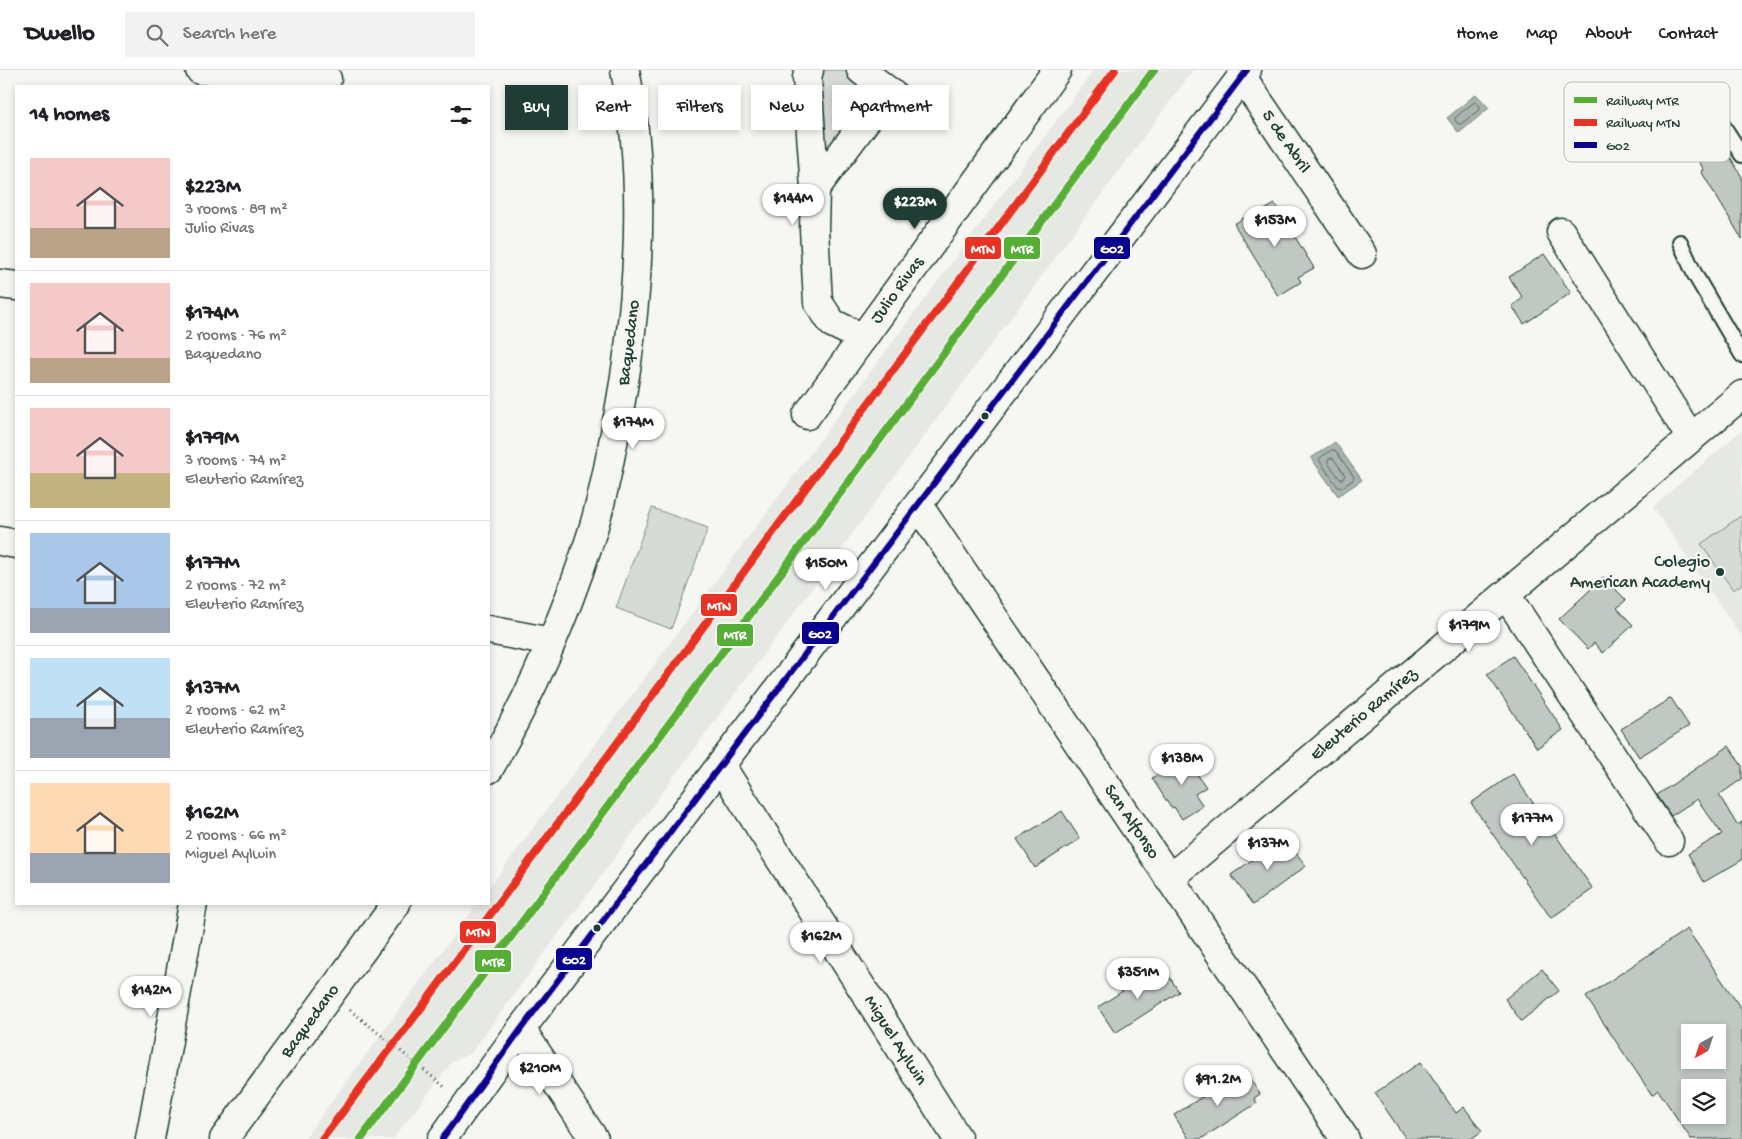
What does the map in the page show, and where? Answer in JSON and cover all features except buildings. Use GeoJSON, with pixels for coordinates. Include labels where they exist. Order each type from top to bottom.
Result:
{"type":"FeatureCollection","features":[{"type":"Feature","properties":{"kind":"street"},"geometry":{"type":"LineString","coordinates":[[200,70],[326,78]]}},
{"type":"Feature","properties":{"kind":"street","name":"Baquedano"},"geometry":{"type":"LineString","coordinates":[[625,70],[628,85]]}},
{"type":"Feature","properties":{"kind":"street"},"geometry":{"type":"LineString","coordinates":[[635,85],[639,70]]}},
{"type":"Feature","properties":{"kind":"street"},"geometry":{"type":"LineString","coordinates":[[808,70],[815,189],[814,229],[818,302],[832,323],[863,338]]}},
{"type":"Feature","properties":{"kind":"street"},"geometry":{"type":"LineString","coordinates":[[861,70],[880,85]]}},
{"type":"Feature","properties":{"kind":"street","name":"Julio Rivas"},"geometry":{"type":"LineString","coordinates":[[807,415],[1057,70]]}},
{"type":"Feature","properties":{"kind":"street"},"geometry":{"type":"LineString","coordinates":[[442,1139],[521,1029],[1245,73]]}},
{"type":"Feature","properties":{"kind":"street","name":"5 de Abril"},"geometry":{"type":"LineString","coordinates":[[1245,73],[1362,254]]}},
{"type":"Feature","properties":{"kind":"street","name":"Baquedano"},"geometry":{"type":"LineString","coordinates":[[490,767],[507,738],[569,598],[589,543],[606,476],[625,370],[636,280],[638,235],[634,130]]}},
{"type":"Feature","properties":{"kind":"street"},"geometry":{"type":"LineString","coordinates":[[815,189],[859,130]]}},
{"type":"Feature","properties":{"kind":"street"},"geometry":{"type":"LineString","coordinates":[[1562,232],[1691,438]]}},
{"type":"Feature","properties":{"kind":"street"},"geometry":{"type":"LineString","coordinates":[[0,284],[15,286]]}},
{"type":"Feature","properties":{"kind":"street","name":"Eleuterio Ramírez"},"geometry":{"type":"LineString","coordinates":[[1169,878],[1742,395]]}},
{"type":"Feature","properties":{"kind":"street","name":"San Alfonso"},"geometry":{"type":"LineString","coordinates":[[918,505],[1345,1139]]}},
{"type":"Feature","properties":{"kind":"street"},"geometry":{"type":"LineString","coordinates":[[0,541],[15,544]]}},
{"type":"Feature","properties":{"kind":"street"},"geometry":{"type":"LineString","coordinates":[[1506,595],[1669,841]]}},
{"type":"Feature","properties":{"kind":"street"},"geometry":{"type":"LineString","coordinates":[[490,630],[551,642]]}},
{"type":"Feature","properties":{"kind":"street","name":"Miguel Aylwin"},"geometry":{"type":"LineString","coordinates":[[720,766],[958,1139]]}},
{"type":"Feature","properties":{"kind":"street"},"geometry":{"type":"LineString","coordinates":[[150,1139],[193,905]]}},
{"type":"Feature","properties":{"kind":"street","name":"Baquedano"},"geometry":{"type":"LineString","coordinates":[[224,1139],[395,905]]}},
{"type":"Feature","properties":{"kind":"street"},"geometry":{"type":"LineString","coordinates":[[521,1029],[594,1139]]}},
{"type":"Feature","properties":{"kind":"lane"},"geometry":{"type":"LineString","coordinates":[[1730,136],[1742,155]]}},
{"type":"Feature","properties":{"kind":"lane"},"geometry":{"type":"LineString","coordinates":[[1680,242],[1695,275],[1742,354]]}},
{"type":"Feature","properties":{"kind":"path"},"geometry":{"type":"LineString","coordinates":[[357,1015],[439,1081]]}},
{"type":"Feature","properties":{"kind":"shaded area"},"geometry":{"type":"Polygon","coordinates":[[[815,70],[850,70],[870,85],[832,85],[832,130],[851,130],[821,172],[819,130],[822,130],[822,85],[816,85],[815,70]]]}},
{"type":"Feature","properties":{"kind":"shaded area"},"geometry":{"type":"Polygon","coordinates":[[[1094,70],[1193,70],[471,1053],[453,1061],[393,1139],[304,1139],[476,905],[490,905],[490,887],[1094,70]]]}},
{"type":"Feature","properties":{"kind":"shaded area","name":"Colegio American Academy"},"geometry":{"type":"Polygon","coordinates":[[[1742,430],[1742,638],[1653,507],[1742,430]]]}},
{"type":"Feature","properties":{"kind":"shaded area"},"geometry":{"type":"Polygon","coordinates":[[[652,508],[708,528],[671,629],[616,608],[652,508]]]}},
{"type":"Feature","properties":{"kind":"shaded area"},"geometry":{"type":"Polygon","coordinates":[[[1742,515],[1742,584],[1733,590],[1701,544],[1742,515]]]}},
{"type":"Feature","properties":{"kind":"water"},"geometry":{"type":"Polygon","coordinates":[[[1476,94],[1489,108],[1459,133],[1447,118],[1476,94]]]}},
{"type":"Feature","properties":{"kind":"water"},"geometry":{"type":"Polygon","coordinates":[[[1335,442],[1362,480],[1338,496],[1311,458],[1335,442]]]}},
{"type":"Feature","properties":{"kind":"rail line","name":"MTN"},"geometry":{"type":"LineString","coordinates":[[322,1139],[416,1015],[1115,70]]}},
{"type":"Feature","properties":{"kind":"rail line","name":"MTR"},"geometry":{"type":"LineString","coordinates":[[361,1139],[1154,70]]}},
{"type":"Feature","properties":{"kind":"transit line","name":"G02"},"geometry":{"type":"LineString","coordinates":[[442,1139],[521,1029],[1247,70]]}},
{"type":"Feature","properties":{"kind":"place","name":"Colegio American Academy"},"geometry":{"type":"Point","coordinates":[1720,572]}}]}
